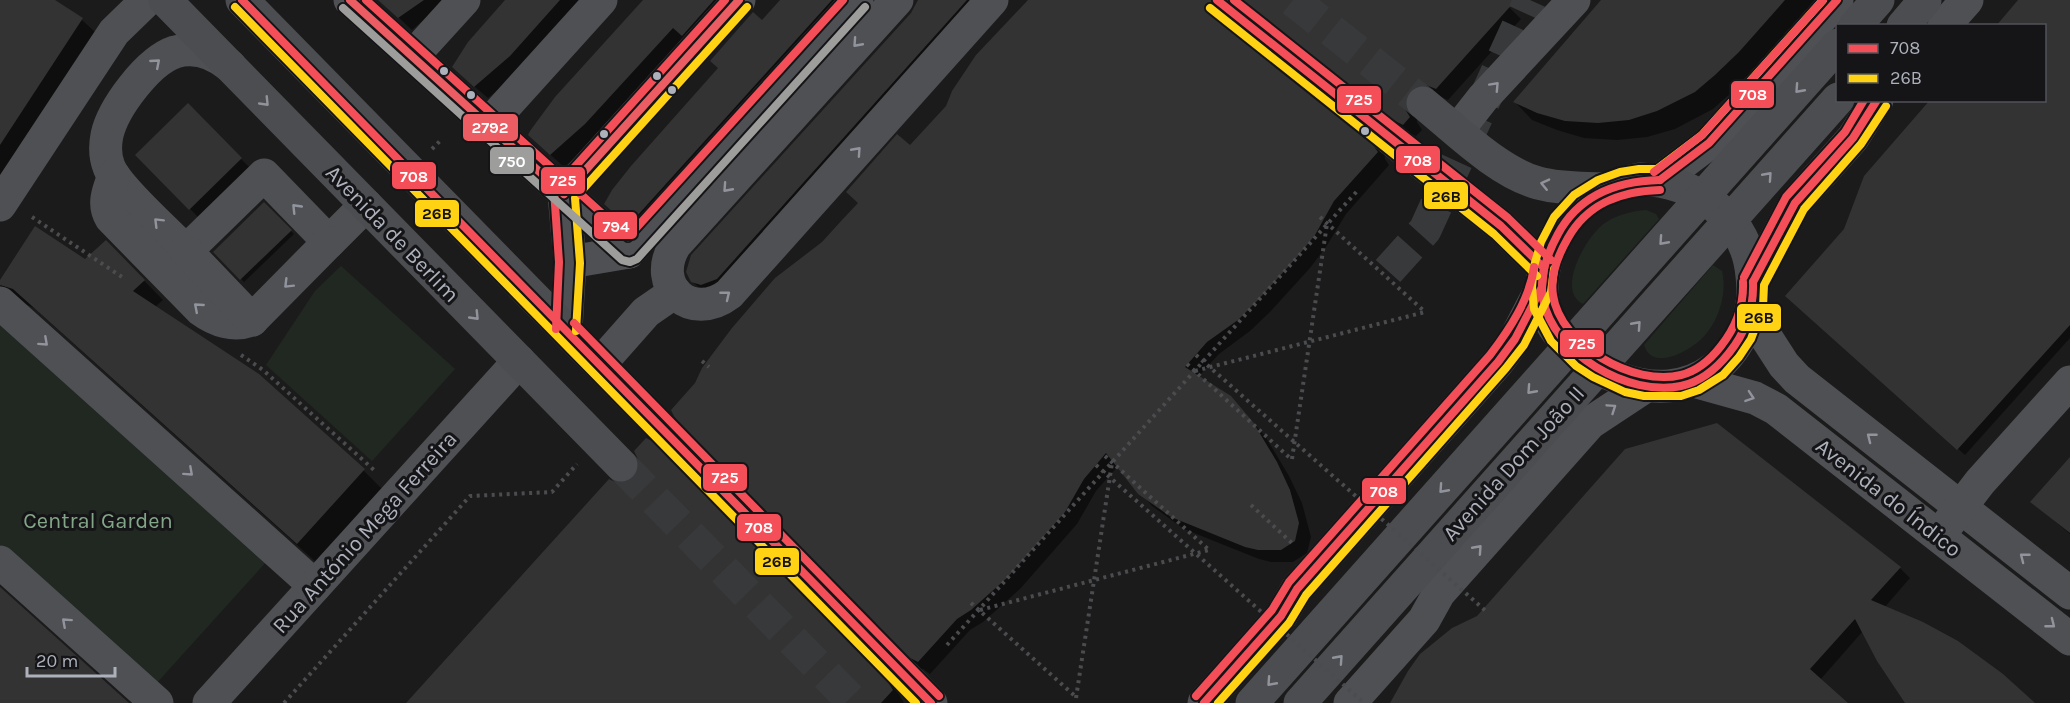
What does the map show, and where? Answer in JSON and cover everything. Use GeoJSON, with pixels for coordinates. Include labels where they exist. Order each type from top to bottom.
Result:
{"type":"FeatureCollection","features":[{"type":"Feature","properties":{"kind":"main road","name":"Avenida de Berlim"},"geometry":{"type":"LineString","coordinates":[[165,0],[621,465]]}},
{"type":"Feature","properties":{"kind":"main road"},"geometry":{"type":"LineString","coordinates":[[242,0],[658,424]]}},
{"type":"Feature","properties":{"kind":"main road"},"geometry":{"type":"LineString","coordinates":[[1857,24],[1878,0]]}},
{"type":"Feature","properties":{"kind":"main road"},"geometry":{"type":"LineString","coordinates":[[1905,24],[1925,0]]}},
{"type":"Feature","properties":{"kind":"main road","name":"Avenida Dom João II"},"geometry":{"type":"LineString","coordinates":[[1252,703],[1836,47]]}},
{"type":"Feature","properties":{"kind":"main road"},"geometry":{"type":"LineString","coordinates":[[1423,103],[1502,167],[1535,182],[1559,188],[1604,189]]}},
{"type":"Feature","properties":{"kind":"main road","name":"Avenida Dom João II"},"geometry":{"type":"LineString","coordinates":[[1300,703],[1829,108]]}},
{"type":"Feature","properties":{"kind":"main road"},"geometry":{"type":"LineString","coordinates":[[1391,139],[1501,226],[1543,278]]}},
{"type":"Feature","properties":{"kind":"main road"},"geometry":{"type":"LineString","coordinates":[[1640,179],[1660,180],[1683,186],[1717,207],[1729,220],[1739,232],[1746,246],[1754,290],[1751,314],[1742,334],[1717,366],[1694,381],[1679,386],[1662,387],[1628,382],[1598,368],[1570,346],[1552,323],[1544,306],[1543,278],[1551,245],[1563,223],[1581,203],[1604,189],[1622,182],[1640,179]]}},
{"type":"Feature","properties":{"kind":"main road"},"geometry":{"type":"LineString","coordinates":[[905,676],[931,703]]}},
{"type":"Feature","properties":{"kind":"street"},"geometry":{"type":"LineString","coordinates":[[0,205],[114,32],[147,0]]}},
{"type":"Feature","properties":{"kind":"street"},"geometry":{"type":"LineString","coordinates":[[350,0],[629,252]]}},
{"type":"Feature","properties":{"kind":"street"},"geometry":{"type":"LineString","coordinates":[[413,56],[464,0]]}},
{"type":"Feature","properties":{"kind":"street"},"geometry":{"type":"LineString","coordinates":[[488,125],[601,0]]}},
{"type":"Feature","properties":{"kind":"street"},"geometry":{"type":"LineString","coordinates":[[566,330],[570,262],[564,194],[739,0]]}},
{"type":"Feature","properties":{"kind":"street"},"geometry":{"type":"LineString","coordinates":[[570,262],[629,252],[857,0]]}},
{"type":"Feature","properties":{"kind":"street"},"geometry":{"type":"LineString","coordinates":[[897,0],[675,245],[666,265],[667,277],[675,292],[688,302],[710,305],[729,294],[992,0]]}},
{"type":"Feature","properties":{"kind":"street"},"geometry":{"type":"LineString","coordinates":[[1457,131],[1484,98],[1574,0]]}},
{"type":"Feature","properties":{"kind":"street"},"geometry":{"type":"LineString","coordinates":[[1660,180],[1709,143],[1837,0]]}},
{"type":"Feature","properties":{"kind":"street"},"geometry":{"type":"LineString","coordinates":[[1946,24],[1967,0]]}},
{"type":"Feature","properties":{"kind":"street"},"geometry":{"type":"LineString","coordinates":[[230,66],[209,53],[192,50],[174,52],[163,57],[138,82],[111,120],[106,136],[105,154],[109,169],[122,186],[252,320]]}},
{"type":"Feature","properties":{"kind":"street","name":"Avenida Dom João II"},"geometry":{"type":"LineString","coordinates":[[1829,108],[1875,103]]}},
{"type":"Feature","properties":{"kind":"street","name":"Avenida Dom João II"},"geometry":{"type":"LineString","coordinates":[[1753,282],[1795,203],[1852,138],[1875,103]]}},
{"type":"Feature","properties":{"kind":"street"},"geometry":{"type":"LineString","coordinates":[[186,251],[264,175],[329,242]]}},
{"type":"Feature","properties":{"kind":"street"},"geometry":{"type":"LineString","coordinates":[[114,176],[108,192],[106,206],[108,213],[193,303],[209,316],[230,323],[252,320],[366,205]]}},
{"type":"Feature","properties":{"kind":"street"},"geometry":{"type":"LineString","coordinates":[[1204,703],[1281,616],[1297,589],[1498,362],[1515,339],[1543,278]]}},
{"type":"Feature","properties":{"kind":"street"},"geometry":{"type":"LineString","coordinates":[[600,364],[646,312],[675,292]]}},
{"type":"Feature","properties":{"kind":"street"},"geometry":{"type":"LineString","coordinates":[[0,303],[315,586]]}},
{"type":"Feature","properties":{"kind":"street","name":"Avenida do Índico"},"geometry":{"type":"LineString","coordinates":[[1751,314],[1784,365],[1797,379],[2070,593]]}},
{"type":"Feature","properties":{"kind":"street","name":"Rua António Mega Ferreira"},"geometry":{"type":"LineString","coordinates":[[209,703],[519,361]]}},
{"type":"Feature","properties":{"kind":"street","name":"Avenida do Índico"},"geometry":{"type":"LineString","coordinates":[[1694,381],[1755,398],[1776,409],[2070,639]]}},
{"type":"Feature","properties":{"kind":"street"},"geometry":{"type":"LineString","coordinates":[[1938,536],[1980,482],[2070,382]]}},
{"type":"Feature","properties":{"kind":"street","name":"Avenida Dom João II"},"geometry":{"type":"LineString","coordinates":[[1350,703],[1424,620],[1439,593],[1590,423],[1646,386]]}},
{"type":"Feature","properties":{"kind":"street","name":"Avenida Dom João II"},"geometry":{"type":"LineString","coordinates":[[1424,446],[1481,446]]}},
{"type":"Feature","properties":{"kind":"street"},"geometry":{"type":"LineString","coordinates":[[0,562],[157,703]]}},
{"type":"Feature","properties":{"kind":"path"},"geometry":{"type":"LineString","coordinates":[[947,645],[1359,189]]}},
{"type":"Feature","properties":{"kind":"path"},"geometry":{"type":"LineString","coordinates":[[1194,371],[1425,312],[1320,217]]}},
{"type":"Feature","properties":{"kind":"path"},"geometry":{"type":"LineString","coordinates":[[1187,364],[1292,459],[1327,224]]}},
{"type":"Feature","properties":{"kind":"path"},"geometry":{"type":"LineString","coordinates":[[1196,355],[1488,613]]}},
{"type":"Feature","properties":{"kind":"path"},"geometry":{"type":"LineString","coordinates":[[702,361],[709,367]]}},
{"type":"Feature","properties":{"kind":"path"},"geometry":{"type":"LineString","coordinates":[[979,610],[1209,550],[1105,456]]}},
{"type":"Feature","properties":{"kind":"path"},"geometry":{"type":"LineString","coordinates":[[284,703],[470,496],[552,492],[580,461]]}},
{"type":"Feature","properties":{"kind":"path"},"geometry":{"type":"LineString","coordinates":[[971,603],[1076,698],[1112,463]]}},
{"type":"Feature","properties":{"kind":"path"},"geometry":{"type":"LineString","coordinates":[[1096,465],[1364,703]]}},
{"type":"Feature","properties":{"kind":"path"},"geometry":{"type":"LineString","coordinates":[[1251,505],[1299,550]]}},
{"type":"Feature","properties":{"kind":"green space"},"geometry":{"type":"Polygon","coordinates":[[[1646,210],[1656,214],[1659,219],[1583,304],[1575,297],[1572,287],[1573,275],[1590,239],[1598,229],[1614,218],[1630,212],[1646,210]]]}},
{"type":"Feature","properties":{"kind":"green space"},"geometry":{"type":"Polygon","coordinates":[[[1713,265],[1722,271],[1724,287],[1715,320],[1706,334],[1693,346],[1674,356],[1656,357],[1649,353],[1644,345],[1713,265]]]}},
{"type":"Feature","properties":{"kind":"green space"},"geometry":{"type":"Polygon","coordinates":[[[341,266],[455,369],[372,461],[266,365],[315,291],[341,266]]]}},
{"type":"Feature","properties":{"kind":"green space","name":"Central Garden"},"geometry":{"type":"Polygon","coordinates":[[[0,319],[268,560],[155,685],[0,545],[0,319]]]}},
{"type":"Feature","properties":{"kind":"building"},"geometry":{"type":"Polygon","coordinates":[[[0,0],[55,0],[83,18],[0,145],[0,0]]]}},
{"type":"Feature","properties":{"kind":"building"},"geometry":{"type":"Polygon","coordinates":[[[378,0],[424,0],[398,18],[378,0]]]}},
{"type":"Feature","properties":{"kind":"building"},"geometry":{"type":"Polygon","coordinates":[[[505,0],[560,0],[510,56],[474,87],[452,67],[468,42],[505,0]]]}},
{"type":"Feature","properties":{"kind":"building"},"geometry":{"type":"Polygon","coordinates":[[[643,0],[714,0],[682,36],[673,28],[585,124],[550,155],[528,135],[530,131],[555,97],[643,0]]]}},
{"type":"Feature","properties":{"kind":"building"},"geometry":{"type":"Polygon","coordinates":[[[780,0],[832,0],[637,216],[626,224],[604,204],[612,190],[718,68],[710,61],[753,12],[762,20],[780,0]]]}},
{"type":"Feature","properties":{"kind":"building"},"geometry":{"type":"Polygon","coordinates":[[[918,0],[967,0],[717,279],[701,285],[691,282],[686,272],[691,255],[911,13],[918,0]]]}},
{"type":"Feature","properties":{"kind":"building"},"geometry":{"type":"Polygon","coordinates":[[[1028,0],[1516,0],[1436,89],[1426,85],[1417,85],[1409,91],[1405,100],[1405,109],[1410,117],[1403,125],[1393,120],[1385,121],[1377,127],[1372,137],[1373,145],[1378,152],[1334,201],[1315,235],[1298,256],[1238,320],[1207,342],[1185,367],[1231,396],[1253,422],[1277,462],[1290,490],[1299,523],[1295,541],[1281,550],[1258,550],[1245,547],[1171,517],[1138,494],[1106,453],[1084,479],[1065,512],[1008,577],[971,610],[957,619],[918,662],[910,658],[901,658],[892,663],[887,671],[887,680],[893,690],[881,703],[406,703],[609,479],[617,483],[625,483],[634,478],[639,469],[639,461],[634,451],[646,438],[654,442],[662,442],[671,437],[676,430],[676,420],[671,410],[695,383],[702,368],[732,328],[775,278],[822,242],[858,203],[846,192],[897,134],[910,145],[946,106],[952,91],[976,55],[1028,0]]]}},
{"type":"Feature","properties":{"kind":"building"},"geometry":{"type":"Polygon","coordinates":[[[1601,0],[1785,0],[1739,52],[1715,75],[1695,92],[1657,111],[1629,120],[1598,123],[1565,121],[1537,113],[1513,102],[1601,0]]]}},
{"type":"Feature","properties":{"kind":"building"},"geometry":{"type":"Polygon","coordinates":[[[2018,0],[2070,0],[2070,325],[1957,450],[1785,296],[1844,229],[1864,176],[1928,102],[2046,102],[2046,24],[1998,24],[2018,0]]]}},
{"type":"Feature","properties":{"kind":"building"},"geometry":{"type":"Polygon","coordinates":[[[188,103],[242,158],[189,210],[135,155],[188,103]]]}},
{"type":"Feature","properties":{"kind":"building"},"geometry":{"type":"Polygon","coordinates":[[[264,202],[292,230],[240,280],[213,252],[264,202]]]}},
{"type":"Feature","properties":{"kind":"building"},"geometry":{"type":"Polygon","coordinates":[[[35,226],[85,259],[106,240],[145,280],[133,291],[259,374],[365,469],[297,544],[13,289],[0,285],[0,280],[35,226]]]}},
{"type":"Feature","properties":{"kind":"building"},"geometry":{"type":"Polygon","coordinates":[[[1717,423],[1901,567],[1871,600],[1923,622],[1958,641],[2003,674],[2035,703],[1905,703],[1877,661],[1855,619],[1810,669],[1848,703],[1390,703],[1420,654],[1452,628],[1477,616],[1625,449],[1717,423]]]}},
{"type":"Feature","properties":{"kind":"building"},"geometry":{"type":"Polygon","coordinates":[[[2070,457],[2070,533],[2030,502],[2070,457]]]}},
{"type":"Feature","properties":{"kind":"building"},"geometry":{"type":"Polygon","coordinates":[[[0,587],[129,703],[0,703],[0,587]]]}},
{"type":"Feature","properties":{"kind":"tunnel"},"geometry":{"type":"LineString","coordinates":[[1217,0],[1391,139]]}},
{"type":"Feature","properties":{"kind":"tunnel"},"geometry":{"type":"LineString","coordinates":[[1293,0],[1423,103]]}},
{"type":"Feature","properties":{"kind":"tunnel"},"geometry":{"type":"LineString","coordinates":[[1388,271],[1425,230],[1530,0]]}},
{"type":"Feature","properties":{"kind":"tunnel"},"geometry":{"type":"LineString","coordinates":[[658,424],[905,676]]}},
{"type":"Feature","properties":{"kind":"tunnel"},"geometry":{"type":"LineString","coordinates":[[621,465],[854,703]]}},
{"type":"Feature","properties":{"kind":"transit line","name":"708"},"geometry":{"type":"LineString","coordinates":[[242,0],[931,703]]}},
{"type":"Feature","properties":{"kind":"transit line","name":"2792"},"geometry":{"type":"LineString","coordinates":[[350,0],[564,194]]}},
{"type":"Feature","properties":{"kind":"transit line","name":"794"},"geometry":{"type":"LineString","coordinates":[[366,0],[628,237],[843,0]]}},
{"type":"Feature","properties":{"kind":"transit line","name":"725"},"geometry":{"type":"LineString","coordinates":[[556,329],[559,262],[554,190],[725,0]]}},
{"type":"Feature","properties":{"kind":"transit line","name":"2792"},"geometry":{"type":"LineString","coordinates":[[564,194],[739,0]]}},
{"type":"Feature","properties":{"kind":"transit line","name":"708"},"geometry":{"type":"LineString","coordinates":[[1217,0],[1501,226],[1544,268]]}},
{"type":"Feature","properties":{"kind":"transit line","name":"725"},"geometry":{"type":"LineString","coordinates":[[1234,0],[1508,218],[1551,260]]}},
{"type":"Feature","properties":{"kind":"transit line","name":"26B"},"geometry":{"type":"LineString","coordinates":[[1823,0],[1702,135],[1657,169],[1620,172],[1598,180],[1574,195],[1554,217],[1541,242],[1534,266],[1532,287],[1534,309],[1551,341],[1576,366],[1593,377],[1625,392],[1644,396],[1681,396],[1699,390],[1723,375],[1751,339],[1763,307],[1764,285],[1804,209],[1861,144],[1886,106]]}},
{"type":"Feature","properties":{"kind":"transit line","name":"725"},"geometry":{"type":"LineString","coordinates":[[1654,172],[1702,135],[1823,0]]}},
{"type":"Feature","properties":{"kind":"transit line","name":"708"},"geometry":{"type":"LineString","coordinates":[[1660,180],[1709,143],[1837,0]]}},
{"type":"Feature","properties":{"kind":"transit line","name":"26B"},"geometry":{"type":"LineString","coordinates":[[235,7],[916,703]]}},
{"type":"Feature","properties":{"kind":"transit line","name":"26B"},"geometry":{"type":"LineString","coordinates":[[576,331],[580,263],[575,198],[747,7]]}},
{"type":"Feature","properties":{"kind":"transit line","name":"750"},"geometry":{"type":"LineString","coordinates":[[343,8],[622,260],[630,262],[637,259],[865,7]]}},
{"type":"Feature","properties":{"kind":"transit line","name":"26B"},"geometry":{"type":"LineString","coordinates":[[1210,8],[1494,234],[1537,276]]}},
{"type":"Feature","properties":{"kind":"transit line","name":"725"},"geometry":{"type":"LineString","coordinates":[[1744,277],[1786,197],[1845,132],[1863,102]]}},
{"type":"Feature","properties":{"kind":"transit line","name":"708"},"geometry":{"type":"LineString","coordinates":[[1753,282],[1795,203],[1853,138],[1876,102]]}},
{"type":"Feature","properties":{"kind":"transit line","name":"708"},"geometry":{"type":"LineString","coordinates":[[1660,180],[1629,183],[1601,193],[1577,209],[1558,234],[1545,266],[1542,291],[1550,319],[1561,337],[1577,354],[1617,378],[1639,385],[1661,388],[1688,384],[1714,369],[1735,345],[1750,311],[1753,282]]}},
{"type":"Feature","properties":{"kind":"transit line","name":"725"},"geometry":{"type":"LineString","coordinates":[[1660,190],[1632,193],[1607,201],[1585,216],[1568,238],[1556,265],[1552,288],[1559,313],[1569,330],[1602,358],[1622,368],[1642,375],[1662,377],[1681,375],[1703,364],[1726,339],[1735,324],[1740,308],[1743,282]]}},
{"type":"Feature","properties":{"kind":"transit line","name":"725"},"geometry":{"type":"LineString","coordinates":[[1196,696],[1272,610],[1289,582],[1490,355],[1511,325],[1523,302],[1534,267]]}},
{"type":"Feature","properties":{"kind":"transit line","name":"708"},"geometry":{"type":"LineString","coordinates":[[1204,703],[1281,616],[1297,589],[1498,362],[1515,339],[1542,287],[1544,268]]}},
{"type":"Feature","properties":{"kind":"transit line","name":"26B"},"geometry":{"type":"LineString","coordinates":[[1218,703],[1289,623],[1306,595],[1524,345],[1551,292],[1554,269]]}},
{"type":"Feature","properties":{"kind":"transit line","name":"725"},"geometry":{"type":"LineString","coordinates":[[574,323],[939,696]]}}]}
